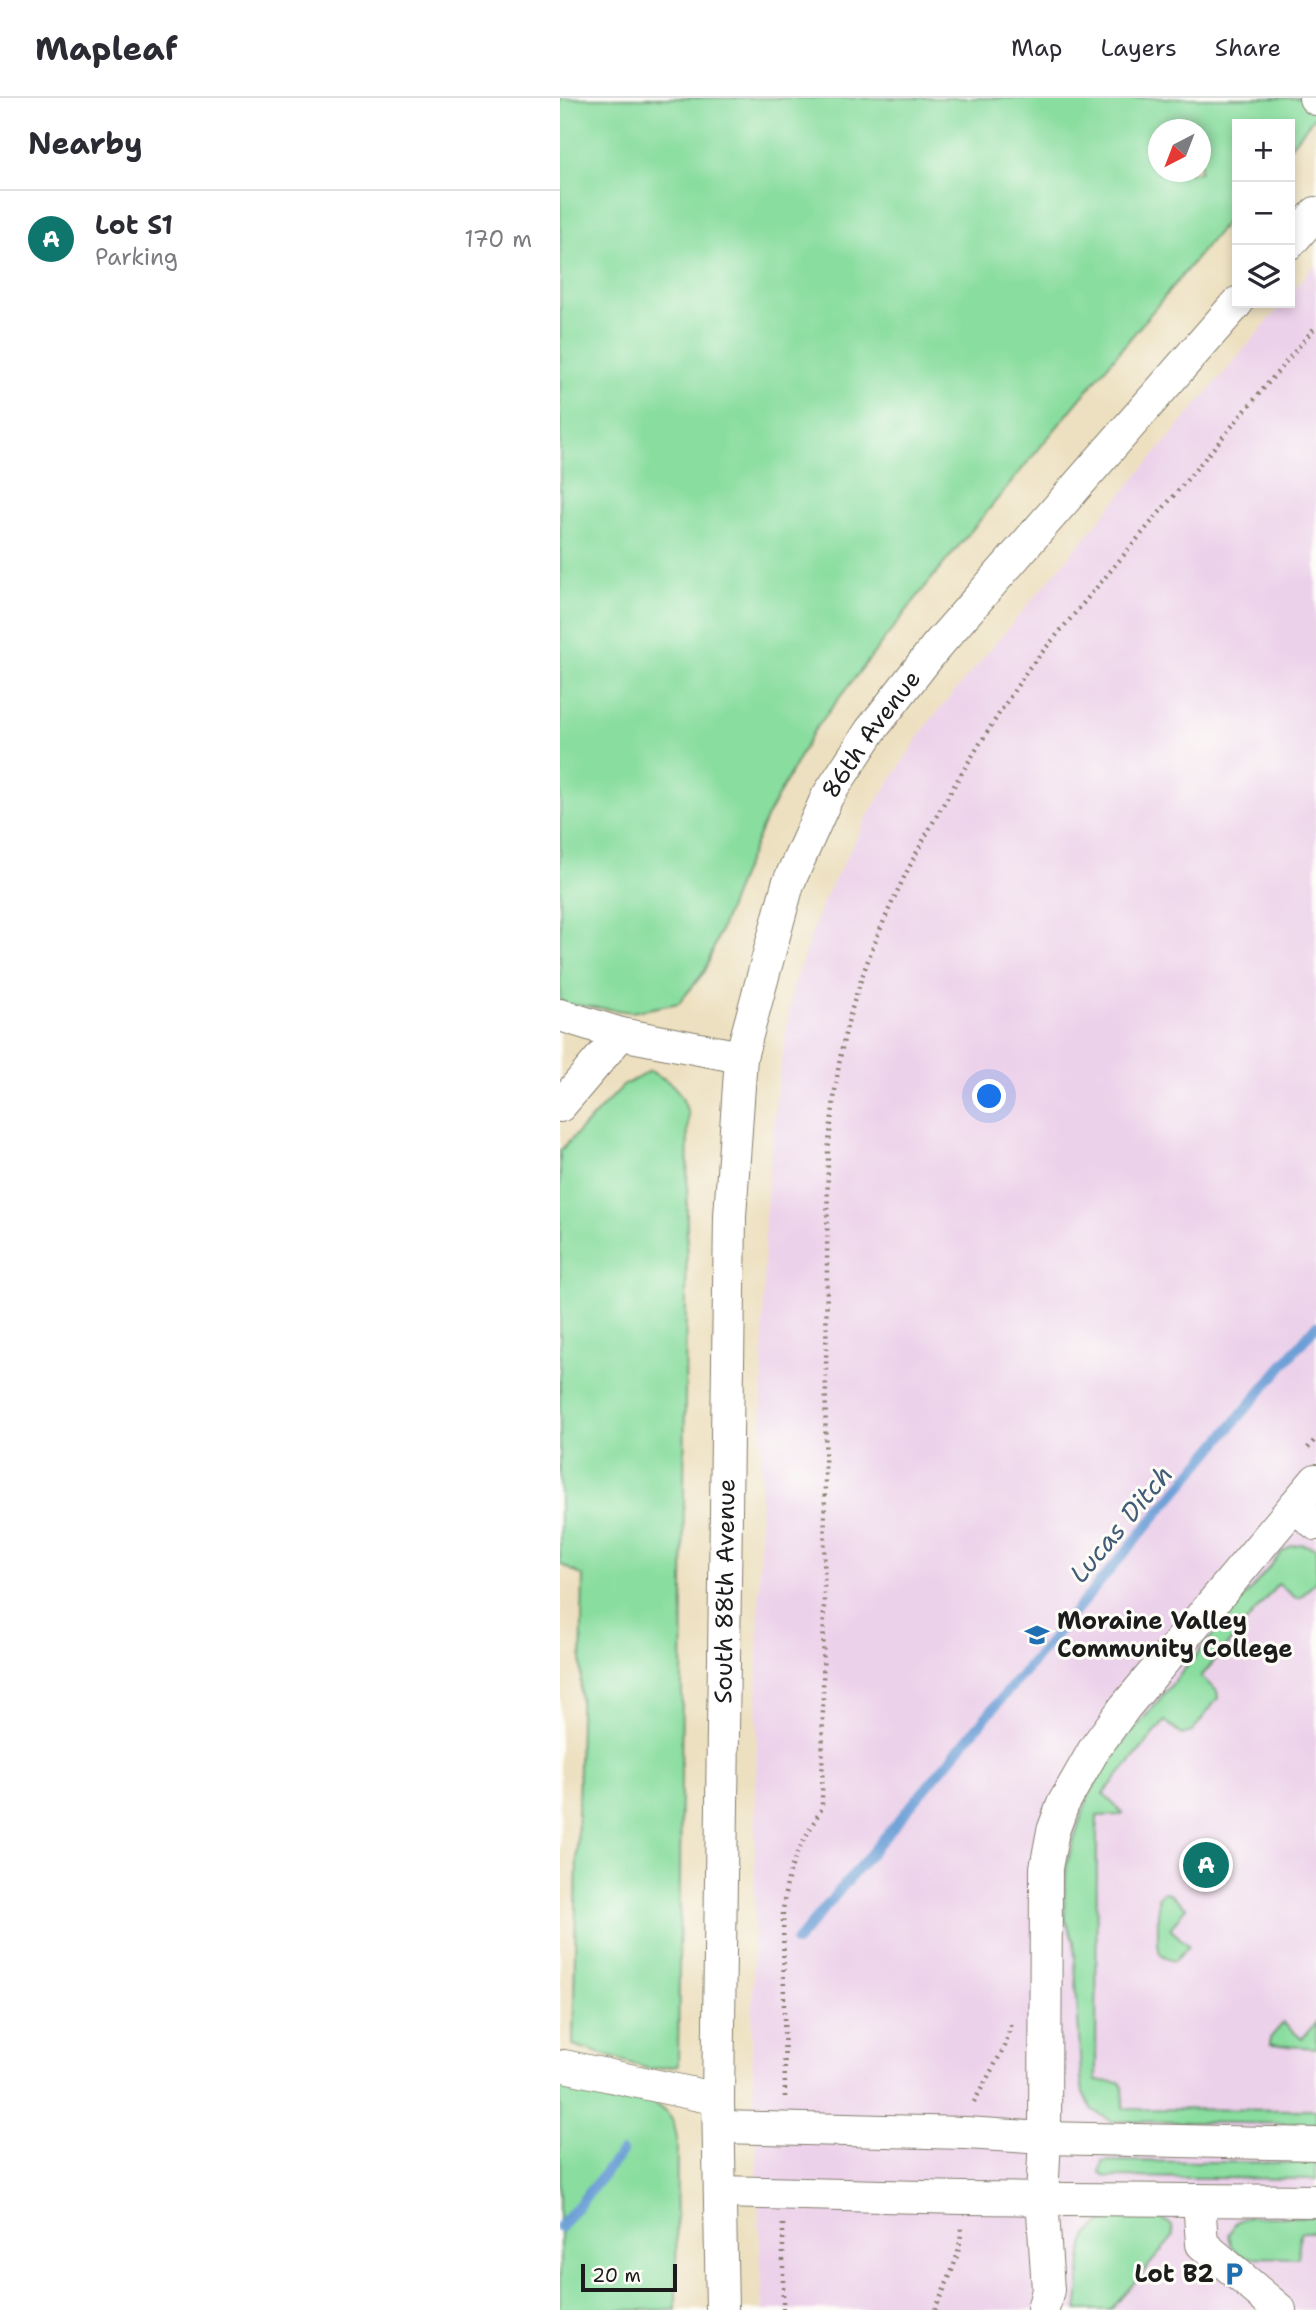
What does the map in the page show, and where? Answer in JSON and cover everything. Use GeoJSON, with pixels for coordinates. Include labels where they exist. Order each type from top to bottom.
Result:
{"type":"FeatureCollection","features":[{"type":"Feature","properties":{"kind":"street"},"geometry":{"type":"LineString","coordinates":[[1295,237],[1316,213]]}},
{"type":"Feature","properties":{"kind":"street","name":"86th Avenue"},"geometry":{"type":"LineString","coordinates":[[741,1057],[788,884],[827,797],[864,741],[935,648],[1233,308]]}},
{"type":"Feature","properties":{"kind":"street"},"geometry":{"type":"LineString","coordinates":[[560,1015],[621,1034],[741,1057]]}},
{"type":"Feature","properties":{"kind":"street"},"geometry":{"type":"LineString","coordinates":[[560,1106],[621,1034]]}},
{"type":"Feature","properties":{"kind":"street","name":"South 88th Avenue"},"geometry":{"type":"LineString","coordinates":[[721,2192],[719,2113],[730,1216],[741,1057]]}},
{"type":"Feature","properties":{"kind":"street"},"geometry":{"type":"LineString","coordinates":[[1042,2310],[1048,2290],[1042,2197],[1045,2138],[1046,1868],[1053,1831],[1063,1804],[1095,1748],[1125,1707],[1305,1515],[1316,1480]]}},
{"type":"Feature","properties":{"kind":"street"},"geometry":{"type":"LineString","coordinates":[[564,2066],[719,2113],[1045,2138],[1316,2144]]}},
{"type":"Feature","properties":{"kind":"street"},"geometry":{"type":"LineString","coordinates":[[722,2310],[721,2192],[962,2198],[1314,2200]]}},
{"type":"Feature","properties":{"kind":"street"},"geometry":{"type":"LineString","coordinates":[[1199,2200],[1202,2244],[1280,2310]]}},
{"type":"Feature","properties":{"kind":"path"},"geometry":{"type":"LineString","coordinates":[[799,2098],[785,2097],[783,1913],[785,1885],[793,1860],[822,1808],[828,1151],[837,1077],[849,1019],[875,941],[919,849],[992,724],[1029,668],[1316,326]]}},
{"type":"Feature","properties":{"kind":"path"},"geometry":{"type":"LineString","coordinates":[[935,2310],[955,2264],[961,2242],[962,2217]]}},
{"type":"Feature","properties":{"kind":"path"},"geometry":{"type":"LineString","coordinates":[[783,2226],[783,2310]]}},
{"type":"Feature","properties":{"kind":"shaded area","name":"Moraine Valley Community College"},"geometry":{"type":"Polygon","coordinates":[[[1316,263],[1316,2310],[763,2310],[752,2054],[765,1215],[777,1091],[793,987],[822,904],[870,812],[929,722],[1279,308],[1295,308],[1295,288],[1316,263]]]}},
{"type":"Feature","properties":{"kind":"green space"},"geometry":{"type":"Polygon","coordinates":[[[560,98],[1316,98],[1316,115],[1295,141],[1295,119],[1232,119],[1232,215],[928,583],[813,732],[766,818],[705,971],[679,1003],[632,1012],[560,1001],[560,98]]]}},
{"type":"Feature","properties":{"kind":"green space"},"geometry":{"type":"Polygon","coordinates":[[[650,1071],[675,1087],[688,1113],[678,2066],[649,2069],[573,2045],[583,1576],[560,1564],[560,1151],[623,1086],[650,1071]]]}},
{"type":"Feature","properties":{"kind":"green space"},"geometry":{"type":"Polygon","coordinates":[[[1301,1544],[1316,1548],[1316,1581],[1300,1598],[1296,1598],[1278,1584],[1201,1677],[1217,1691],[1218,1698],[1192,1732],[1182,1735],[1165,1721],[1103,1794],[1123,1813],[1097,1816],[1096,2081],[1119,2082],[1123,2086],[1124,2109],[1316,2110],[1316,2124],[1111,2121],[1093,2110],[1083,2093],[1081,2076],[1074,1942],[1065,1920],[1064,1900],[1067,1863],[1078,1826],[1090,1793],[1123,1743],[1282,1552],[1301,1544]]]}},
{"type":"Feature","properties":{"kind":"green space"},"geometry":{"type":"Polygon","coordinates":[[[1164,1892],[1186,1907],[1170,1929],[1189,1946],[1173,1961],[1160,1954],[1158,1945],[1158,1898],[1164,1892]]]}},
{"type":"Feature","properties":{"kind":"green space"},"geometry":{"type":"Polygon","coordinates":[[[1316,2022],[1316,2048],[1270,2045],[1270,2038],[1283,2023],[1302,2039],[1316,2022]]]}},
{"type":"Feature","properties":{"kind":"green space"},"geometry":{"type":"Polygon","coordinates":[[[566,2080],[635,2095],[660,2108],[673,2121],[677,2138],[676,2310],[560,2310],[560,2082],[566,2080]]]}},
{"type":"Feature","properties":{"kind":"green space"},"geometry":{"type":"Polygon","coordinates":[[[1102,2162],[1316,2163],[1316,2179],[1107,2177],[1100,2173],[1102,2162]]]}},
{"type":"Feature","properties":{"kind":"green space"},"geometry":{"type":"Polygon","coordinates":[[[1124,2216],[1162,2218],[1172,2226],[1173,2237],[1111,2310],[1077,2310],[1081,2265],[1087,2239],[1094,2229],[1106,2221],[1124,2216]]]}},
{"type":"Feature","properties":{"kind":"green space"},"geometry":{"type":"Polygon","coordinates":[[[1248,2217],[1316,2217],[1316,2232],[1300,2232],[1298,2258],[1247,2257],[1234,2248],[1229,2234],[1236,2222],[1248,2217]]]}},
{"type":"Feature","properties":{"kind":"waterway","name":"Lucas Ditch"},"geometry":{"type":"LineString","coordinates":[[796,1942],[1316,1326]]}},
{"type":"Feature","properties":{"kind":"waterway","name":"Lucas Ditch"},"geometry":{"type":"LineString","coordinates":[[560,2228],[622,2152]]}},
{"type":"Feature","properties":{"kind":"place","name":"Moraine Valley Community College"},"geometry":{"type":"Point","coordinates":[1037,1635]}},
{"type":"Feature","properties":{"kind":"place","name":"Lot S1"},"geometry":{"type":"Point","coordinates":[1206,1865]}},
{"type":"Feature","properties":{"kind":"place","name":"Lot B2"},"geometry":{"type":"Point","coordinates":[1234,2274]}}]}
